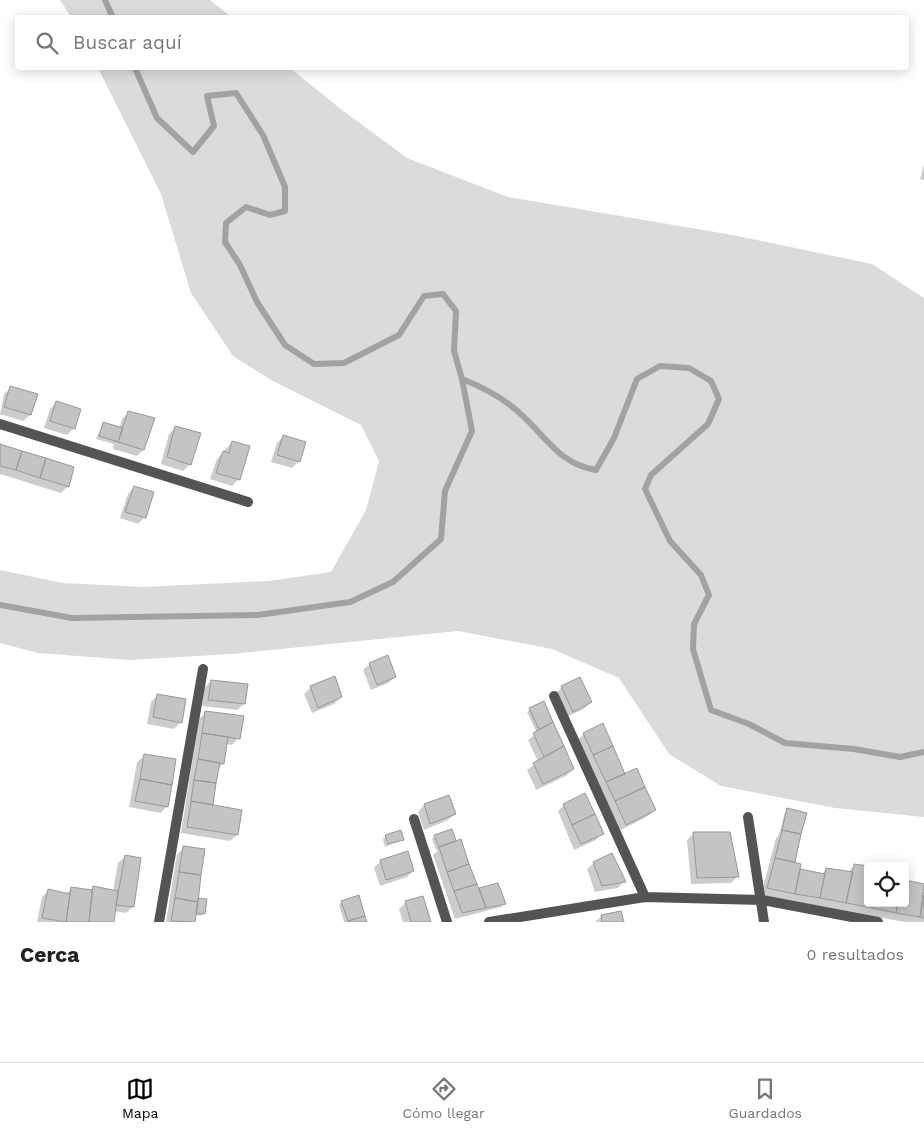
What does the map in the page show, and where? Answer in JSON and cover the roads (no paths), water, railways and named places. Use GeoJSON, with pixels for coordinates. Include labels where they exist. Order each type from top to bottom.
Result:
{"type":"FeatureCollection","features":[{"type":"Feature","properties":{"kind":"street"},"geometry":{"type":"LineString","coordinates":[[0,424],[248,502]]}},
{"type":"Feature","properties":{"kind":"street"},"geometry":{"type":"LineString","coordinates":[[159,922],[203,669]]}},
{"type":"Feature","properties":{"kind":"street"},"geometry":{"type":"LineString","coordinates":[[554,696],[645,897]]}},
{"type":"Feature","properties":{"kind":"street"},"geometry":{"type":"LineString","coordinates":[[748,817],[764,922]]}},
{"type":"Feature","properties":{"kind":"street"},"geometry":{"type":"LineString","coordinates":[[414,819],[447,922]]}},
{"type":"Feature","properties":{"kind":"street"},"geometry":{"type":"LineString","coordinates":[[490,922],[645,897],[762,900],[878,922]]}},
{"type":"Feature","properties":{"kind":"waterway"},"geometry":{"type":"LineString","coordinates":[[105,0],[112,15]]}},
{"type":"Feature","properties":{"kind":"waterway"},"geometry":{"type":"LineString","coordinates":[[136,70],[157,118],[193,152],[214,126],[207,96],[236,93],[263,135],[285,187],[285,211],[270,215],[246,207],[226,223],[225,242],[240,265],[257,302],[285,345],[314,364],[344,363],[399,335],[424,296],[443,294],[456,311],[454,351],[462,379],[503,399],[564,457],[584,467],[596,470],[614,438],[637,379],[660,366],[689,368],[711,381],[719,399],[708,424],[651,475],[645,489],[670,541],[701,575],[709,595],[694,624],[693,649],[711,710],[749,724],[785,743],[854,749],[900,757],[924,752]]}},
{"type":"Feature","properties":{"kind":"waterway"},"geometry":{"type":"LineString","coordinates":[[0,605],[72,618],[258,615],[350,602],[393,582],[441,539],[445,491],[472,431],[462,379]]}}]}
